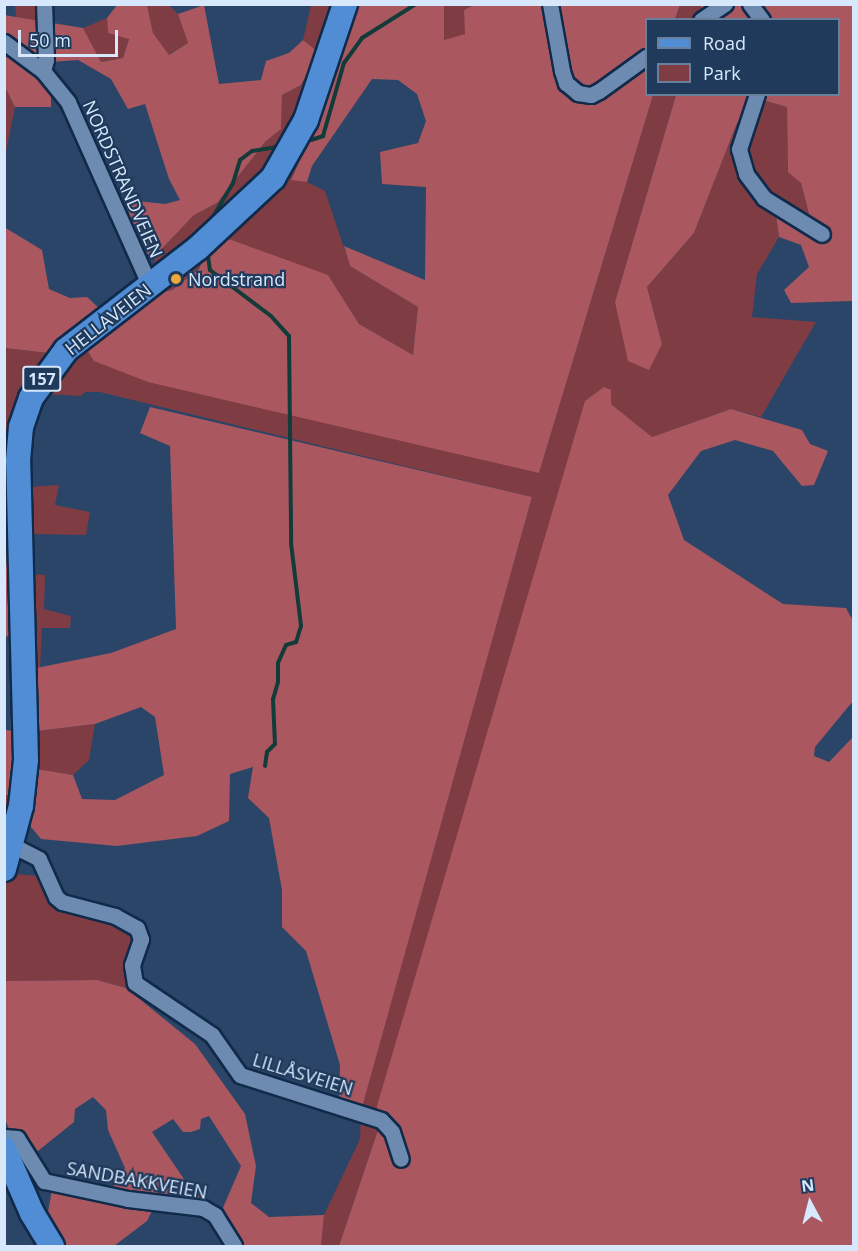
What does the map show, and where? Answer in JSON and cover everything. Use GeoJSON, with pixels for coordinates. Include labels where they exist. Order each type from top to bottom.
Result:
{"type":"FeatureCollection","features":[{"type":"Feature","properties":{"kind":"main road","name":"HELLAVEIEN"},"geometry":{"type":"LineString","coordinates":[[4,869],[12,845],[26,760],[18,509],[21,427],[31,398],[52,366],[66,350],[237,216],[286,160],[306,120],[345,4]]}},
{"type":"Feature","properties":{"kind":"main road"},"geometry":{"type":"LineString","coordinates":[[4,1149],[52,1246]]}},
{"type":"Feature","properties":{"kind":"street"},"geometry":{"type":"LineString","coordinates":[[43,71],[46,60],[44,4]]}},
{"type":"Feature","properties":{"kind":"street"},"geometry":{"type":"LineString","coordinates":[[550,4],[562,71],[566,83],[578,93],[599,91],[645,58]]}},
{"type":"Feature","properties":{"kind":"street"},"geometry":{"type":"LineString","coordinates":[[704,18],[725,4]]}},
{"type":"Feature","properties":{"kind":"street"},"geometry":{"type":"LineString","coordinates":[[750,4],[760,18]]}},
{"type":"Feature","properties":{"kind":"street","name":"NORDSTRANDVEIEN"},"geometry":{"type":"LineString","coordinates":[[4,42],[43,71],[82,128],[150,286]]}},
{"type":"Feature","properties":{"kind":"street"},"geometry":{"type":"LineString","coordinates":[[756,96],[739,149],[746,174],[769,202],[822,234]]}},
{"type":"Feature","properties":{"kind":"street","name":"LILLÅSVEIEN"},"geometry":{"type":"LineString","coordinates":[[12,845],[39,859],[56,897],[62,902],[115,916],[137,928],[141,939],[132,965],[135,983],[212,1035],[240,1075],[381,1120],[392,1132],[401,1159]]}},
{"type":"Feature","properties":{"kind":"street","name":"SANDBAKKVEIEN"},"geometry":{"type":"LineString","coordinates":[[4,1137],[17,1138],[44,1181],[128,1199],[203,1208],[225,1227],[234,1246]]}},
{"type":"Feature","properties":{"kind":"green space"},"geometry":{"type":"Polygon","coordinates":[[[15,5],[39,5],[39,21],[16,17],[15,5]]]}},
{"type":"Feature","properties":{"kind":"green space"},"geometry":{"type":"Polygon","coordinates":[[[147,5],[169,5],[178,14],[188,43],[168,55],[153,33],[147,5]]]}},
{"type":"Feature","properties":{"kind":"green space"},"geometry":{"type":"Polygon","coordinates":[[[311,5],[356,5],[312,132],[291,179],[307,182],[325,191],[350,266],[418,307],[413,355],[359,324],[328,275],[206,251],[199,268],[172,290],[151,295],[539,473],[653,96],[676,96],[615,302],[662,344],[647,287],[694,233],[737,123],[766,101],[787,107],[788,171],[801,183],[809,215],[776,216],[779,237],[757,274],[752,317],[816,322],[761,417],[731,409],[652,437],[611,404],[377,1106],[378,1130],[339,1246],[321,1246],[324,1215],[360,1139],[361,1110],[532,497],[100,392],[85,392],[81,396],[44,394],[31,430],[28,487],[59,485],[55,505],[90,512],[86,535],[30,534],[31,574],[45,575],[44,609],[71,616],[70,628],[42,628],[40,667],[36,669],[37,731],[95,724],[89,760],[73,775],[36,770],[16,874],[38,876],[53,907],[106,923],[133,936],[124,965],[126,988],[97,980],[5,981],[4,795],[13,795],[18,759],[8,509],[4,508],[5,348],[48,353],[154,267],[155,256],[194,215],[217,203],[265,142],[281,129],[282,95],[301,85],[317,52],[303,40],[311,5]]]}},
{"type":"Feature","properties":{"kind":"green space"},"geometry":{"type":"Polygon","coordinates":[[[444,5],[474,5],[464,10],[466,34],[444,40],[444,5]]]}},
{"type":"Feature","properties":{"kind":"green space"},"geometry":{"type":"Polygon","coordinates":[[[680,5],[702,5],[698,18],[676,18],[680,5]]]}},
{"type":"Feature","properties":{"kind":"green space"},"geometry":{"type":"Polygon","coordinates":[[[107,18],[108,33],[129,38],[123,58],[101,62],[83,28],[107,18]]]}},
{"type":"Feature","properties":{"kind":"green space"},"geometry":{"type":"Polygon","coordinates":[[[5,87],[15,107],[5,156],[5,87]]]}},
{"type":"Feature","properties":{"kind":"shaded area"},"geometry":{"type":"Polygon","coordinates":[[[117,5],[147,5],[153,33],[169,55],[188,43],[178,14],[204,5],[219,84],[261,80],[266,61],[289,53],[303,40],[318,52],[301,85],[282,95],[281,129],[265,142],[217,203],[194,215],[155,256],[144,253],[121,207],[128,200],[165,204],[180,200],[169,179],[145,104],[128,109],[111,79],[78,60],[51,62],[51,107],[15,107],[5,87],[4,15],[83,28],[101,62],[123,58],[129,39],[108,33],[107,18],[117,5]]]}},
{"type":"Feature","properties":{"kind":"shaded area"},"geometry":{"type":"Polygon","coordinates":[[[356,5],[444,5],[444,40],[465,34],[464,10],[474,5],[680,5],[675,18],[645,18],[645,96],[653,96],[539,473],[148,382],[94,361],[86,348],[151,295],[172,290],[199,269],[206,251],[226,238],[328,275],[359,324],[413,355],[418,307],[350,266],[344,246],[425,280],[426,187],[382,184],[380,152],[418,143],[426,121],[417,94],[398,80],[372,79],[312,166],[307,182],[291,180],[312,132],[356,5]]]}},
{"type":"Feature","properties":{"kind":"shaded area"},"geometry":{"type":"Polygon","coordinates":[[[702,5],[853,5],[853,301],[791,303],[784,290],[809,267],[801,245],[779,237],[776,215],[809,214],[801,183],[788,172],[787,107],[766,101],[737,123],[694,233],[647,287],[662,344],[649,370],[628,361],[615,302],[676,96],[840,96],[840,18],[698,18],[702,5]]]}},
{"type":"Feature","properties":{"kind":"shaded area"},"geometry":{"type":"Polygon","coordinates":[[[4,227],[42,250],[49,289],[70,298],[87,297],[101,310],[48,353],[5,348],[4,227]]]}},
{"type":"Feature","properties":{"kind":"shaded area"},"geometry":{"type":"Polygon","coordinates":[[[604,387],[611,390],[611,404],[652,437],[731,409],[802,430],[810,444],[828,451],[814,485],[802,486],[773,451],[735,440],[701,451],[668,495],[684,540],[783,604],[846,608],[853,621],[853,701],[815,747],[814,756],[829,762],[853,737],[853,1246],[339,1246],[378,1130],[377,1106],[585,401],[604,387]]]}},
{"type":"Feature","properties":{"kind":"shaded area"},"geometry":{"type":"Polygon","coordinates":[[[150,407],[532,497],[361,1111],[339,1096],[340,1065],[306,951],[282,927],[282,890],[269,818],[248,798],[253,767],[230,774],[229,821],[197,836],[117,846],[41,839],[27,822],[36,769],[73,775],[82,799],[115,800],[164,775],[155,717],[141,707],[95,724],[37,731],[36,668],[111,653],[176,629],[170,446],[140,433],[150,407]]]}},
{"type":"Feature","properties":{"kind":"shaded area"},"geometry":{"type":"Polygon","coordinates":[[[4,508],[8,509],[11,637],[5,636],[4,508]]]}},
{"type":"Feature","properties":{"kind":"shaded area"},"geometry":{"type":"Polygon","coordinates":[[[4,730],[17,731],[14,795],[5,795],[4,730]]]}},
{"type":"Feature","properties":{"kind":"shaded area"},"geometry":{"type":"Polygon","coordinates":[[[97,980],[126,988],[195,1044],[245,1114],[256,1166],[251,1203],[269,1217],[324,1215],[321,1246],[241,1246],[222,1210],[241,1166],[209,1116],[201,1119],[200,1129],[191,1132],[183,1132],[173,1119],[152,1132],[188,1185],[199,1190],[199,1205],[158,1199],[147,1221],[114,1246],[64,1246],[47,1217],[52,1190],[110,1191],[125,1168],[108,1130],[106,1110],[93,1097],[75,1109],[74,1122],[23,1163],[5,1119],[5,981],[97,980]]]}},
{"type":"Feature","properties":{"kind":"waterway"},"geometry":{"type":"LineString","coordinates":[[311,140],[323,136],[344,63],[362,38],[416,4]]}},
{"type":"Feature","properties":{"kind":"waterway"},"geometry":{"type":"LineString","coordinates":[[210,222],[233,183],[240,160],[252,151],[282,146]]}},
{"type":"Feature","properties":{"kind":"waterway"},"geometry":{"type":"LineString","coordinates":[[208,256],[210,270],[271,316],[289,336],[291,543],[301,626],[296,642],[286,645],[278,663],[278,682],[273,699],[275,744],[267,752],[265,766]]}},
{"type":"Feature","properties":{"kind":"place","name":"Nordstrand"},"geometry":{"type":"Point","coordinates":[176,279]}}]}
